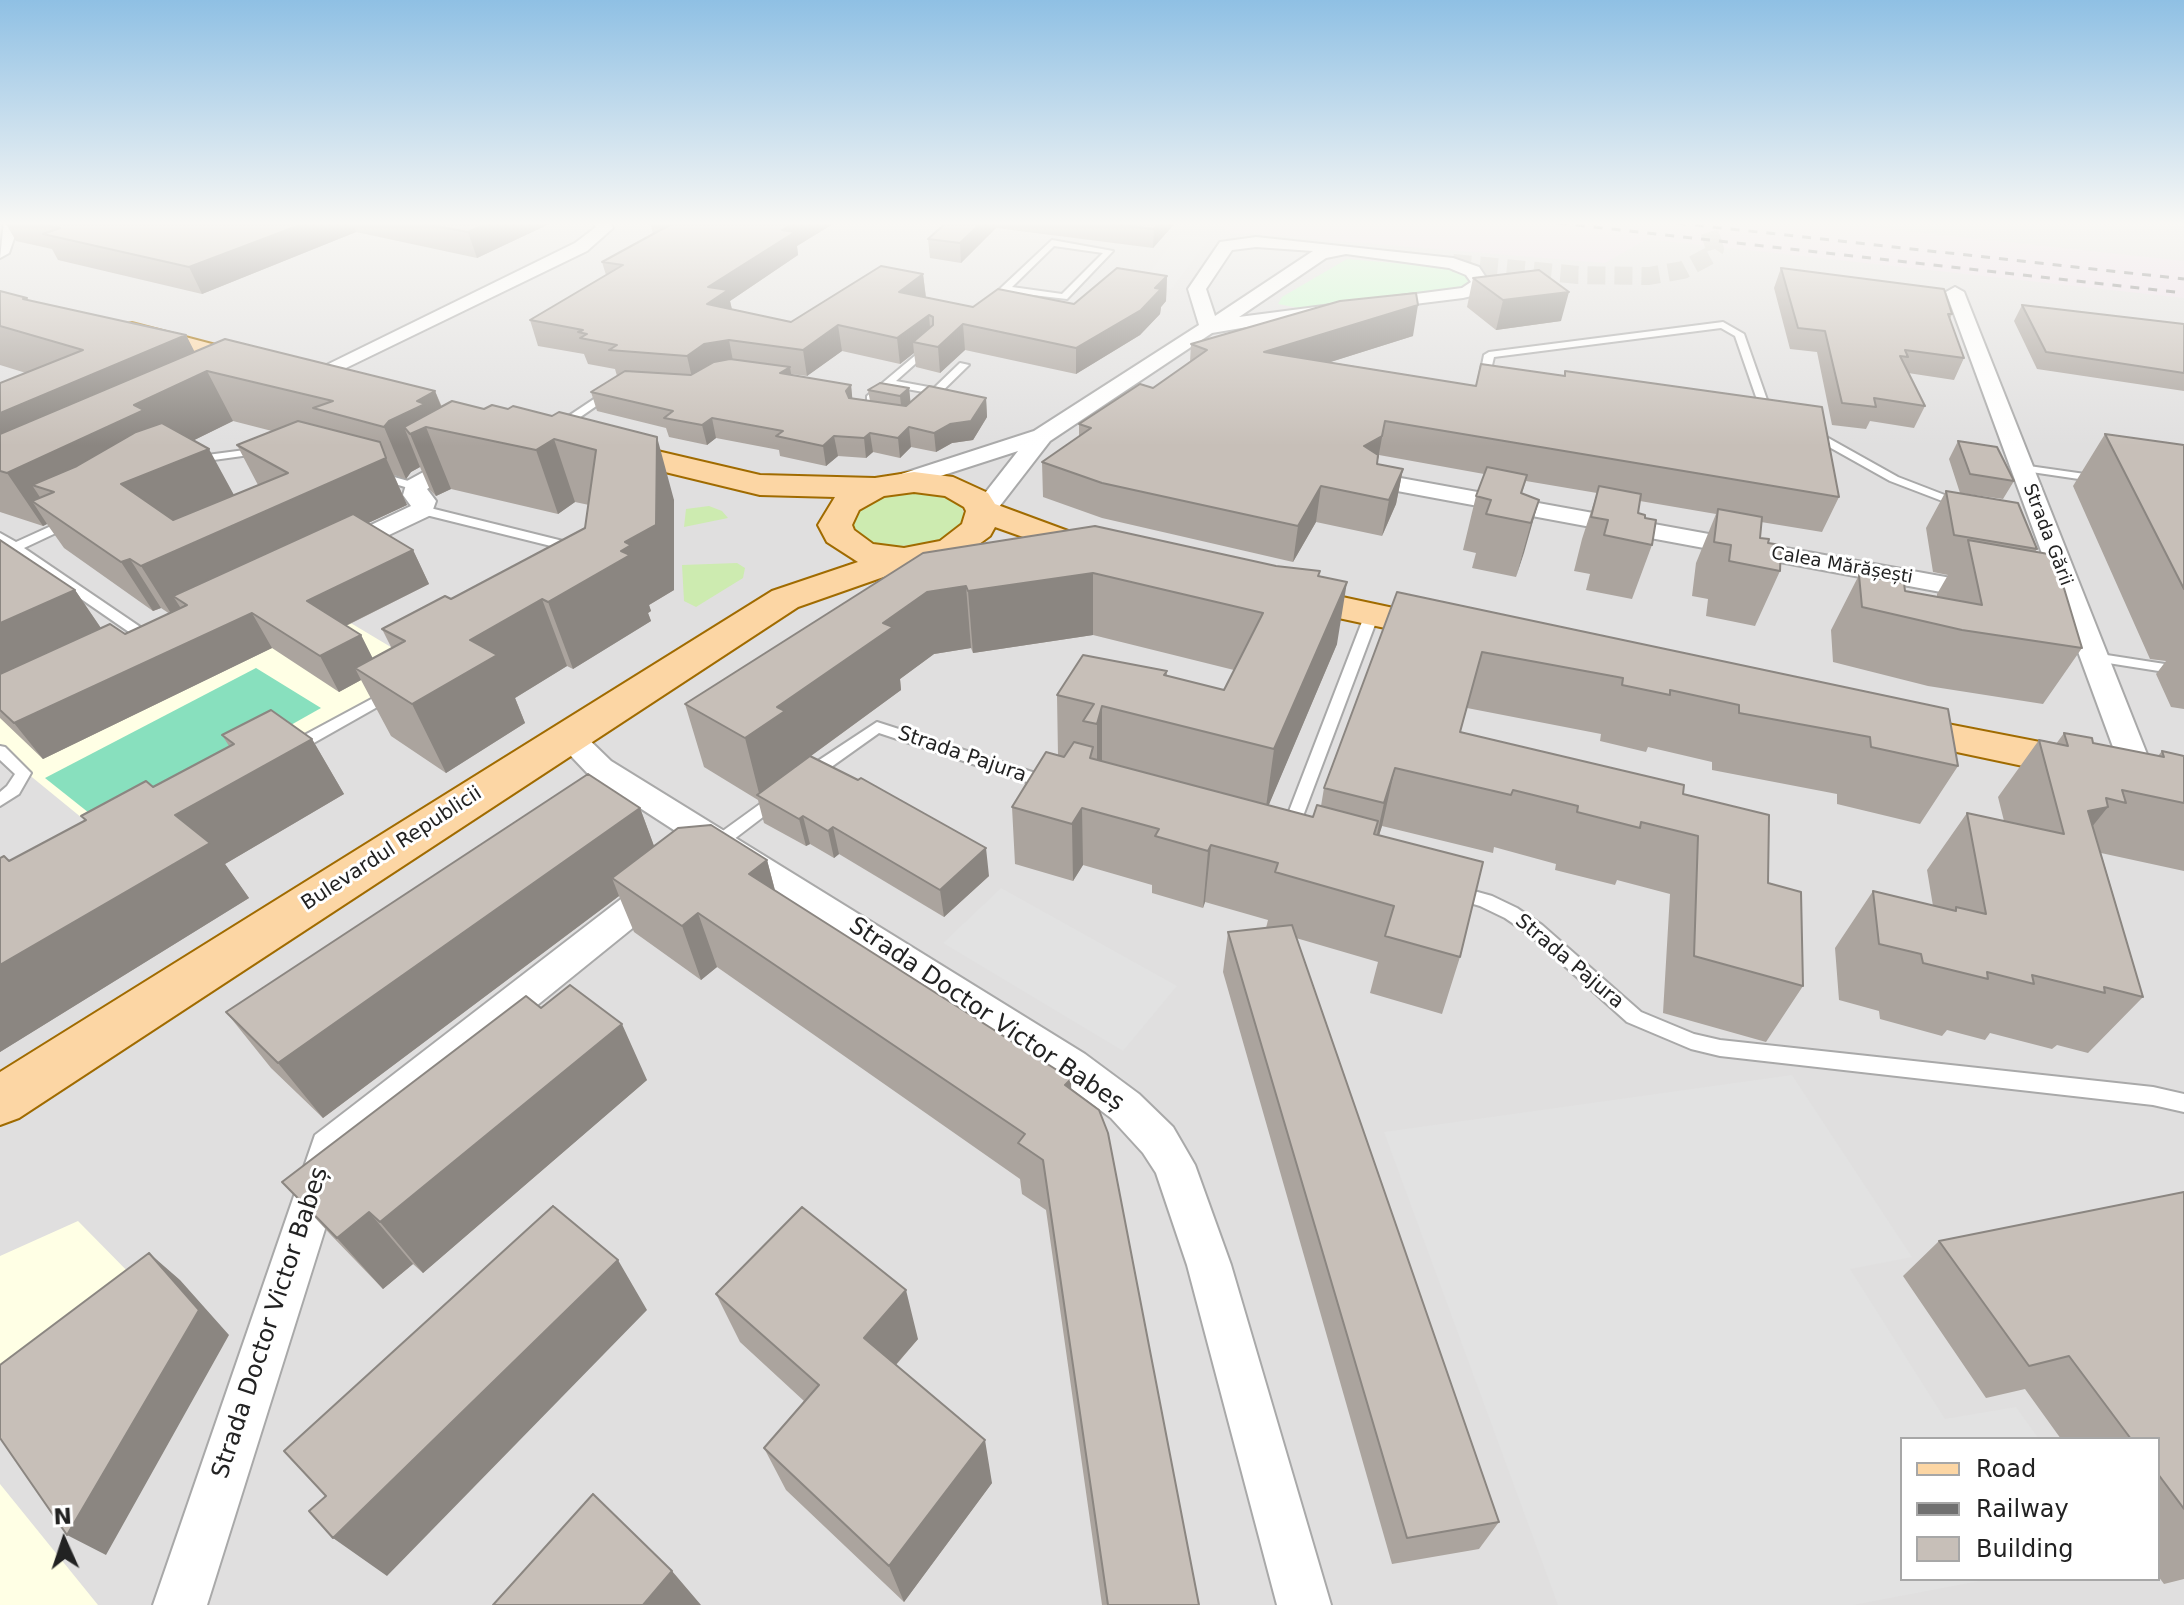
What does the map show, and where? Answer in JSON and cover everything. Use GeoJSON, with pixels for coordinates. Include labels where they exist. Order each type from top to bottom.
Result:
{"type":"FeatureCollection","features":[{"type":"Feature","properties":{"kind":"main road"},"geometry":{"type":"LineString","coordinates":[[109,325],[350,387]]}},
{"type":"Feature","properties":{"kind":"main road"},"geometry":{"type":"LineString","coordinates":[[540,432],[760,485],[885,486],[934,483],[953,487],[976,500],[983,511],[1127,562],[951,549],[904,558],[785,599]]}},
{"type":"Feature","properties":{"kind":"main road"},"geometry":{"type":"LineString","coordinates":[[760,485],[837,530],[863,553],[904,558]]}},
{"type":"Feature","properties":{"kind":"main road"},"geometry":{"type":"LineString","coordinates":[[785,599],[837,530],[846,504],[885,486]]}},
{"type":"Feature","properties":{"kind":"main road"},"geometry":{"type":"LineString","coordinates":[[951,549],[978,529],[983,511]]}},
{"type":"Feature","properties":{"kind":"main road"},"geometry":{"type":"LineString","coordinates":[[1251,588],[1481,638]]}},
{"type":"Feature","properties":{"kind":"main road","name":"Bulevardul Republicii"},"geometry":{"type":"LineString","coordinates":[[0,1101],[785,599]]}},
{"type":"Feature","properties":{"kind":"main road"},"geometry":{"type":"LineString","coordinates":[[1865,721],[2184,785]]}},
{"type":"Feature","properties":{"kind":"street"},"geometry":{"type":"LineString","coordinates":[[310,378],[480,296]]}},
{"type":"Feature","properties":{"kind":"street"},"geometry":{"type":"LineString","coordinates":[[1199,296],[1209,328]]}},
{"type":"Feature","properties":{"kind":"street"},"geometry":{"type":"LineString","coordinates":[[885,486],[1042,436],[1261,296]]}},
{"type":"Feature","properties":{"kind":"street"},"geometry":{"type":"LineString","coordinates":[[1272,296],[1272,305],[1294,313]]}},
{"type":"Feature","properties":{"kind":"street"},"geometry":{"type":"LineString","coordinates":[[1209,328],[1294,313],[1438,296]]}},
{"type":"Feature","properties":{"kind":"street","name":"Strada Gării"},"geometry":{"type":"LineString","coordinates":[[1956,296],[2022,468],[2034,519],[2076,609],[2140,777]]}},
{"type":"Feature","properties":{"kind":"street"},"geometry":{"type":"LineString","coordinates":[[236,381],[268,367]]}},
{"type":"Feature","properties":{"kind":"street"},"geometry":{"type":"LineString","coordinates":[[983,511],[1042,436]]}},
{"type":"Feature","properties":{"kind":"street"},"geometry":{"type":"LineString","coordinates":[[317,560],[418,498],[488,444]]}},
{"type":"Feature","properties":{"kind":"street","name":"Calea Mărășești"},"geometry":{"type":"LineString","coordinates":[[1373,480],[2014,597]]}},
{"type":"Feature","properties":{"kind":"street"},"geometry":{"type":"LineString","coordinates":[[2045,603],[2076,609]]}},
{"type":"Feature","properties":{"kind":"street"},"geometry":{"type":"LineString","coordinates":[[123,653],[178,626]]}},
{"type":"Feature","properties":{"kind":"street","name":"Strada Doctor Victor Babeș"},"geometry":{"type":"LineString","coordinates":[[568,737],[600,768],[1071,1066],[1125,1106],[1158,1140],[1174,1165],[1209,1265],[1304,1605]]}},
{"type":"Feature","properties":{"kind":"street","name":"Strada Doctor Victor Babeș"},"geometry":{"type":"LineString","coordinates":[[180,1605],[330,1148],[719,842]]}},
{"type":"Feature","properties":{"kind":"lane"},"geometry":{"type":"LineString","coordinates":[[981,308],[996,296]]}},
{"type":"Feature","properties":{"kind":"lane"},"geometry":{"type":"LineString","coordinates":[[1500,382],[1484,380],[1489,355],[1723,325],[1739,334],[1768,417]]}},
{"type":"Feature","properties":{"kind":"lane"},"geometry":{"type":"LineString","coordinates":[[925,402],[878,399],[893,379],[930,346]]}},
{"type":"Feature","properties":{"kind":"lane"},"geometry":{"type":"LineString","coordinates":[[915,411],[964,365]]}},
{"type":"Feature","properties":{"kind":"lane"},"geometry":{"type":"LineString","coordinates":[[893,379],[940,387]]}},
{"type":"Feature","properties":{"kind":"lane"},"geometry":{"type":"LineString","coordinates":[[540,432],[627,384]]}},
{"type":"Feature","properties":{"kind":"lane"},"geometry":{"type":"LineString","coordinates":[[1752,415],[1781,421]]}},
{"type":"Feature","properties":{"kind":"lane"},"geometry":{"type":"LineString","coordinates":[[1795,425],[1894,479],[1968,506]]}},
{"type":"Feature","properties":{"kind":"lane"},"geometry":{"type":"LineString","coordinates":[[183,463],[222,454],[278,451]]}},
{"type":"Feature","properties":{"kind":"lane"},"geometry":{"type":"LineString","coordinates":[[2022,468],[2108,480]]}},
{"type":"Feature","properties":{"kind":"lane"},"geometry":{"type":"LineString","coordinates":[[358,470],[418,498],[559,544],[565,553],[557,564]]}},
{"type":"Feature","properties":{"kind":"lane"},"geometry":{"type":"LineString","coordinates":[[15,547],[87,514]]}},
{"type":"Feature","properties":{"kind":"lane"},"geometry":{"type":"LineString","coordinates":[[0,537],[150,640]]}},
{"type":"Feature","properties":{"kind":"lane"},"geometry":{"type":"LineString","coordinates":[[1284,845],[1372,614]]}},
{"type":"Feature","properties":{"kind":"lane"},"geometry":{"type":"LineString","coordinates":[[2094,657],[2184,671]]}},
{"type":"Feature","properties":{"kind":"lane"},"geometry":{"type":"LineString","coordinates":[[273,759],[405,686]]}},
{"type":"Feature","properties":{"kind":"lane","name":"Strada Pajura"},"geometry":{"type":"LineString","coordinates":[[719,842],[877,727],[1016,775],[1075,790]]}},
{"type":"Feature","properties":{"kind":"lane"},"geometry":{"type":"LineString","coordinates":[[0,751],[23,773],[13,790],[0,800]]}},
{"type":"Feature","properties":{"kind":"lane","name":"Strada Pajura"},"geometry":{"type":"LineString","coordinates":[[1443,889],[1486,901],[1511,913],[1536,930],[1634,1017],[1691,1041],[1720,1048],[2153,1096],[2184,1103]]}},
{"type":"Feature","properties":{"kind":"shaded area"},"geometry":{"type":"Polygon","coordinates":[[[0,296],[2184,296],[2184,1605],[0,1605],[0,296]]]}},
{"type":"Feature","properties":{"kind":"shaded area"},"geometry":{"type":"Polygon","coordinates":[[[1201,296],[1262,296],[1209,328],[1201,296]]]}},
{"type":"Feature","properties":{"kind":"shaded area"},"geometry":{"type":"Polygon","coordinates":[[[277,579],[431,671],[115,845],[0,751],[0,711],[277,579]]]}},
{"type":"Feature","properties":{"kind":"shaded area"},"geometry":{"type":"Polygon","coordinates":[[[1001,888],[1177,986],[1123,1051],[943,943],[1001,888]]]}},
{"type":"Feature","properties":{"kind":"shaded area"},"geometry":{"type":"Polygon","coordinates":[[[1792,1075],[1912,1257],[1850,1269],[1945,1419],[2016,1407],[2038,1437],[1900,1437],[1900,1581],[1979,1581],[1853,1605],[1558,1605],[1384,1132],[1792,1075]]]}},
{"type":"Feature","properties":{"kind":"shaded area"},"geometry":{"type":"Polygon","coordinates":[[[78,1221],[146,1290],[0,1408],[0,1256],[78,1221]]]}},
{"type":"Feature","properties":{"kind":"shaded area"},"geometry":{"type":"Polygon","coordinates":[[[0,1484],[98,1605],[0,1605],[0,1484]]]}},
{"type":"Feature","properties":{"kind":"green space"},"geometry":{"type":"Polygon","coordinates":[[[1414,296],[1298,308],[1278,304],[1282,297],[1414,296]]]}},
{"type":"Feature","properties":{"kind":"green space"},"geometry":{"type":"Polygon","coordinates":[[[934,491],[959,501],[966,519],[961,528],[937,543],[887,547],[873,544],[854,530],[852,522],[861,505],[884,493],[934,491]]]}},
{"type":"Feature","properties":{"kind":"green space"},"geometry":{"type":"Polygon","coordinates":[[[709,506],[722,511],[728,518],[684,527],[686,509],[709,506]]]}},
{"type":"Feature","properties":{"kind":"green space"},"geometry":{"type":"Polygon","coordinates":[[[737,563],[745,568],[743,578],[696,607],[684,601],[682,565],[737,563]]]}},
{"type":"Feature","properties":{"kind":"green space"},"geometry":{"type":"Polygon","coordinates":[[[256,668],[321,708],[108,828],[45,778],[256,668]]]}},
{"type":"Feature","properties":{"kind":"building"},"geometry":{"type":"Polygon","coordinates":[[[0,296],[19,296],[186,335],[0,413],[0,383],[83,350],[0,326],[0,296]]]}},
{"type":"Feature","properties":{"kind":"building"},"geometry":{"type":"Polygon","coordinates":[[[571,296],[719,296],[707,304],[791,322],[833,296],[918,296],[973,307],[988,296],[1033,296],[1074,304],[1084,296],[1154,296],[1141,310],[1076,348],[963,324],[938,347],[913,342],[933,325],[933,317],[929,315],[897,338],[838,325],[803,350],[729,340],[704,344],[687,356],[609,350],[617,345],[580,338],[587,334],[578,332],[583,330],[530,320],[571,296]]]}},
{"type":"Feature","properties":{"kind":"building"},"geometry":{"type":"Polygon","coordinates":[[[1416,296],[1418,305],[1264,352],[1476,386],[1481,364],[1565,376],[1565,371],[1822,407],[1839,497],[1385,421],[1382,436],[1364,446],[1378,455],[1377,464],[1403,469],[1389,500],[1321,486],[1298,526],[1102,483],[1042,462],[1091,428],[1079,424],[1140,384],[1153,388],[1207,350],[1191,344],[1340,301],[1416,296]]]}},
{"type":"Feature","properties":{"kind":"building"},"geometry":{"type":"Polygon","coordinates":[[[1497,296],[1537,296],[1503,300],[1497,296]]]}},
{"type":"Feature","properties":{"kind":"building"},"geometry":{"type":"Polygon","coordinates":[[[1789,296],[1946,296],[1952,314],[1948,314],[1964,358],[1905,350],[1908,357],[1900,356],[1925,406],[1874,398],[1876,407],[1842,403],[1825,331],[1798,328],[1789,296]]]}},
{"type":"Feature","properties":{"kind":"building"},"geometry":{"type":"Polygon","coordinates":[[[2022,305],[2184,324],[2184,373],[2046,352],[2022,305]]]}},
{"type":"Feature","properties":{"kind":"building"},"geometry":{"type":"Polygon","coordinates":[[[225,339],[435,391],[417,401],[425,404],[389,421],[384,427],[313,408],[333,401],[207,371],[134,405],[144,410],[7,473],[0,471],[0,434],[225,339]]]}},
{"type":"Feature","properties":{"kind":"building"},"geometry":{"type":"Polygon","coordinates":[[[730,359],[790,367],[780,373],[851,385],[846,391],[849,398],[906,406],[929,386],[986,398],[971,421],[950,424],[934,433],[909,427],[898,438],[870,433],[864,438],[834,436],[823,446],[776,436],[783,431],[712,418],[702,425],[664,418],[673,411],[591,392],[625,371],[691,375],[714,362],[730,359]]]}},
{"type":"Feature","properties":{"kind":"building"},"geometry":{"type":"Polygon","coordinates":[[[880,383],[909,388],[900,396],[868,390],[880,383]]]}},
{"type":"Feature","properties":{"kind":"building"},"geometry":{"type":"Polygon","coordinates":[[[452,401],[484,409],[492,405],[508,409],[513,406],[552,416],[559,412],[657,437],[656,525],[625,542],[631,545],[621,551],[630,555],[548,602],[542,599],[470,640],[497,655],[412,704],[355,668],[405,641],[382,629],[445,596],[451,599],[585,528],[596,450],[554,439],[536,450],[426,427],[410,434],[404,427],[452,401]]]}},
{"type":"Feature","properties":{"kind":"building"},"geometry":{"type":"Polygon","coordinates":[[[298,421],[380,442],[386,458],[141,566],[130,559],[121,562],[32,501],[54,492],[32,485],[77,466],[136,432],[162,423],[209,449],[121,484],[173,520],[288,473],[237,445],[298,421]]]}},
{"type":"Feature","properties":{"kind":"building"},"geometry":{"type":"Polygon","coordinates":[[[2105,434],[2184,445],[2184,589],[2105,434]]]}},
{"type":"Feature","properties":{"kind":"building"},"geometry":{"type":"Polygon","coordinates":[[[1958,441],[1997,447],[2014,481],[1970,474],[1958,441]]]}},
{"type":"Feature","properties":{"kind":"building"},"geometry":{"type":"Polygon","coordinates":[[[1487,467],[1527,475],[1521,493],[1539,500],[1531,523],[1486,514],[1491,500],[1476,496],[1487,467]]]}},
{"type":"Feature","properties":{"kind":"building"},"geometry":{"type":"Polygon","coordinates":[[[1599,486],[1641,494],[1638,513],[1656,520],[1652,545],[1604,535],[1608,520],[1591,517],[1599,486]]]}},
{"type":"Feature","properties":{"kind":"building"},"geometry":{"type":"Polygon","coordinates":[[[1946,491],[2018,503],[2037,549],[1954,535],[1946,491]]]}},
{"type":"Feature","properties":{"kind":"building"},"geometry":{"type":"Polygon","coordinates":[[[1718,509],[1762,517],[1760,538],[1781,545],[1780,571],[1729,561],[1731,545],[1714,542],[1718,509]]]}},
{"type":"Feature","properties":{"kind":"building"},"geometry":{"type":"Polygon","coordinates":[[[353,514],[413,550],[307,601],[361,635],[320,656],[252,613],[14,723],[0,710],[0,674],[110,624],[125,634],[187,605],[173,596],[353,514]]]}},
{"type":"Feature","properties":{"kind":"building"},"geometry":{"type":"Polygon","coordinates":[[[1095,526],[1276,566],[1320,571],[1318,576],[1347,582],[1274,749],[1102,706],[1097,724],[1083,721],[1094,704],[1057,695],[1083,655],[1167,671],[1164,675],[1224,690],[1263,613],[1093,573],[968,591],[966,586],[927,592],[883,623],[893,627],[777,707],[785,711],[745,738],[685,704],[923,553],[1095,526]]]}},
{"type":"Feature","properties":{"kind":"building"},"geometry":{"type":"Polygon","coordinates":[[[0,540],[75,590],[0,623],[0,540]]]}},
{"type":"Feature","properties":{"kind":"building"},"geometry":{"type":"Polygon","coordinates":[[[1968,540],[2054,555],[2082,648],[1962,630],[1862,607],[1859,575],[1904,583],[1905,591],[1982,605],[1968,540]]]}},
{"type":"Feature","properties":{"kind":"building"},"geometry":{"type":"Polygon","coordinates":[[[1397,592],[1948,709],[1958,766],[1871,747],[1870,737],[1739,713],[1739,705],[1670,690],[1670,695],[1622,685],[1623,678],[1482,652],[1460,732],[1684,785],[1683,794],[1769,815],[1768,883],[1801,892],[1803,986],[1694,956],[1698,836],[1641,822],[1640,828],[1577,812],[1578,806],[1513,790],[1511,795],[1395,768],[1384,803],[1324,788],[1397,592]]]}},
{"type":"Feature","properties":{"kind":"building"},"geometry":{"type":"Polygon","coordinates":[[[271,710],[312,739],[175,815],[210,843],[0,965],[0,858],[4,856],[9,861],[86,820],[81,816],[146,781],[153,787],[234,744],[222,735],[271,710]]]}},
{"type":"Feature","properties":{"kind":"building"},"geometry":{"type":"Polygon","coordinates":[[[2064,733],[2092,738],[2093,743],[2164,757],[2162,751],[2184,756],[2184,803],[2122,790],[2126,803],[2106,798],[2108,807],[2088,811],[2143,997],[2104,987],[2105,993],[2032,975],[2034,984],[1987,972],[1988,979],[1923,963],[1921,954],[1879,944],[1873,891],[1956,911],[1956,907],[1986,914],[1967,813],[2064,834],[2039,740],[2068,746],[2064,733]]]}},
{"type":"Feature","properties":{"kind":"building"},"geometry":{"type":"Polygon","coordinates":[[[1074,742],[1093,747],[1090,758],[1313,817],[1317,805],[1378,821],[1374,834],[1483,862],[1460,957],[1385,936],[1394,906],[1275,872],[1278,863],[1211,845],[1208,851],[1155,836],[1159,829],[1082,808],[1072,824],[1012,807],[1046,752],[1064,757],[1074,742]]]}},
{"type":"Feature","properties":{"kind":"building"},"geometry":{"type":"Polygon","coordinates":[[[810,756],[858,780],[861,778],[986,848],[940,890],[833,827],[828,831],[803,816],[799,819],[757,795],[810,756]]]}},
{"type":"Feature","properties":{"kind":"building"},"geometry":{"type":"Polygon","coordinates":[[[588,774],[640,808],[278,1063],[226,1012],[588,774]]]}},
{"type":"Feature","properties":{"kind":"building"},"geometry":{"type":"Polygon","coordinates":[[[711,825],[767,860],[749,874],[1071,1079],[1065,1085],[1099,1110],[1108,1133],[1199,1605],[1108,1605],[1043,1160],[1018,1143],[1025,1134],[698,913],[682,926],[612,878],[678,828],[711,825]]]}},
{"type":"Feature","properties":{"kind":"building"},"geometry":{"type":"Polygon","coordinates":[[[1292,925],[1499,1522],[1407,1538],[1228,932],[1292,925]]]}},
{"type":"Feature","properties":{"kind":"building"},"geometry":{"type":"Polygon","coordinates":[[[570,985],[622,1024],[380,1222],[369,1212],[337,1238],[282,1182],[526,996],[541,1008],[570,985]]]}},
{"type":"Feature","properties":{"kind":"building"},"geometry":{"type":"Polygon","coordinates":[[[2184,1192],[2184,1509],[2160,1477],[2160,1437],[2130,1437],[2069,1356],[2029,1366],[1939,1241],[2184,1192]]]}},
{"type":"Feature","properties":{"kind":"building"},"geometry":{"type":"Polygon","coordinates":[[[553,1206],[618,1260],[333,1538],[309,1511],[326,1496],[284,1451],[553,1206]]]}},
{"type":"Feature","properties":{"kind":"building"},"geometry":{"type":"Polygon","coordinates":[[[802,1207],[906,1290],[864,1338],[985,1440],[889,1566],[764,1448],[819,1385],[716,1294],[802,1207]]]}},
{"type":"Feature","properties":{"kind":"building"},"geometry":{"type":"Polygon","coordinates":[[[149,1253],[199,1310],[67,1535],[0,1438],[0,1365],[149,1253]]]}},
{"type":"Feature","properties":{"kind":"building"},"geometry":{"type":"Polygon","coordinates":[[[593,1494],[672,1571],[643,1605],[493,1605],[593,1494]]]}}]}
